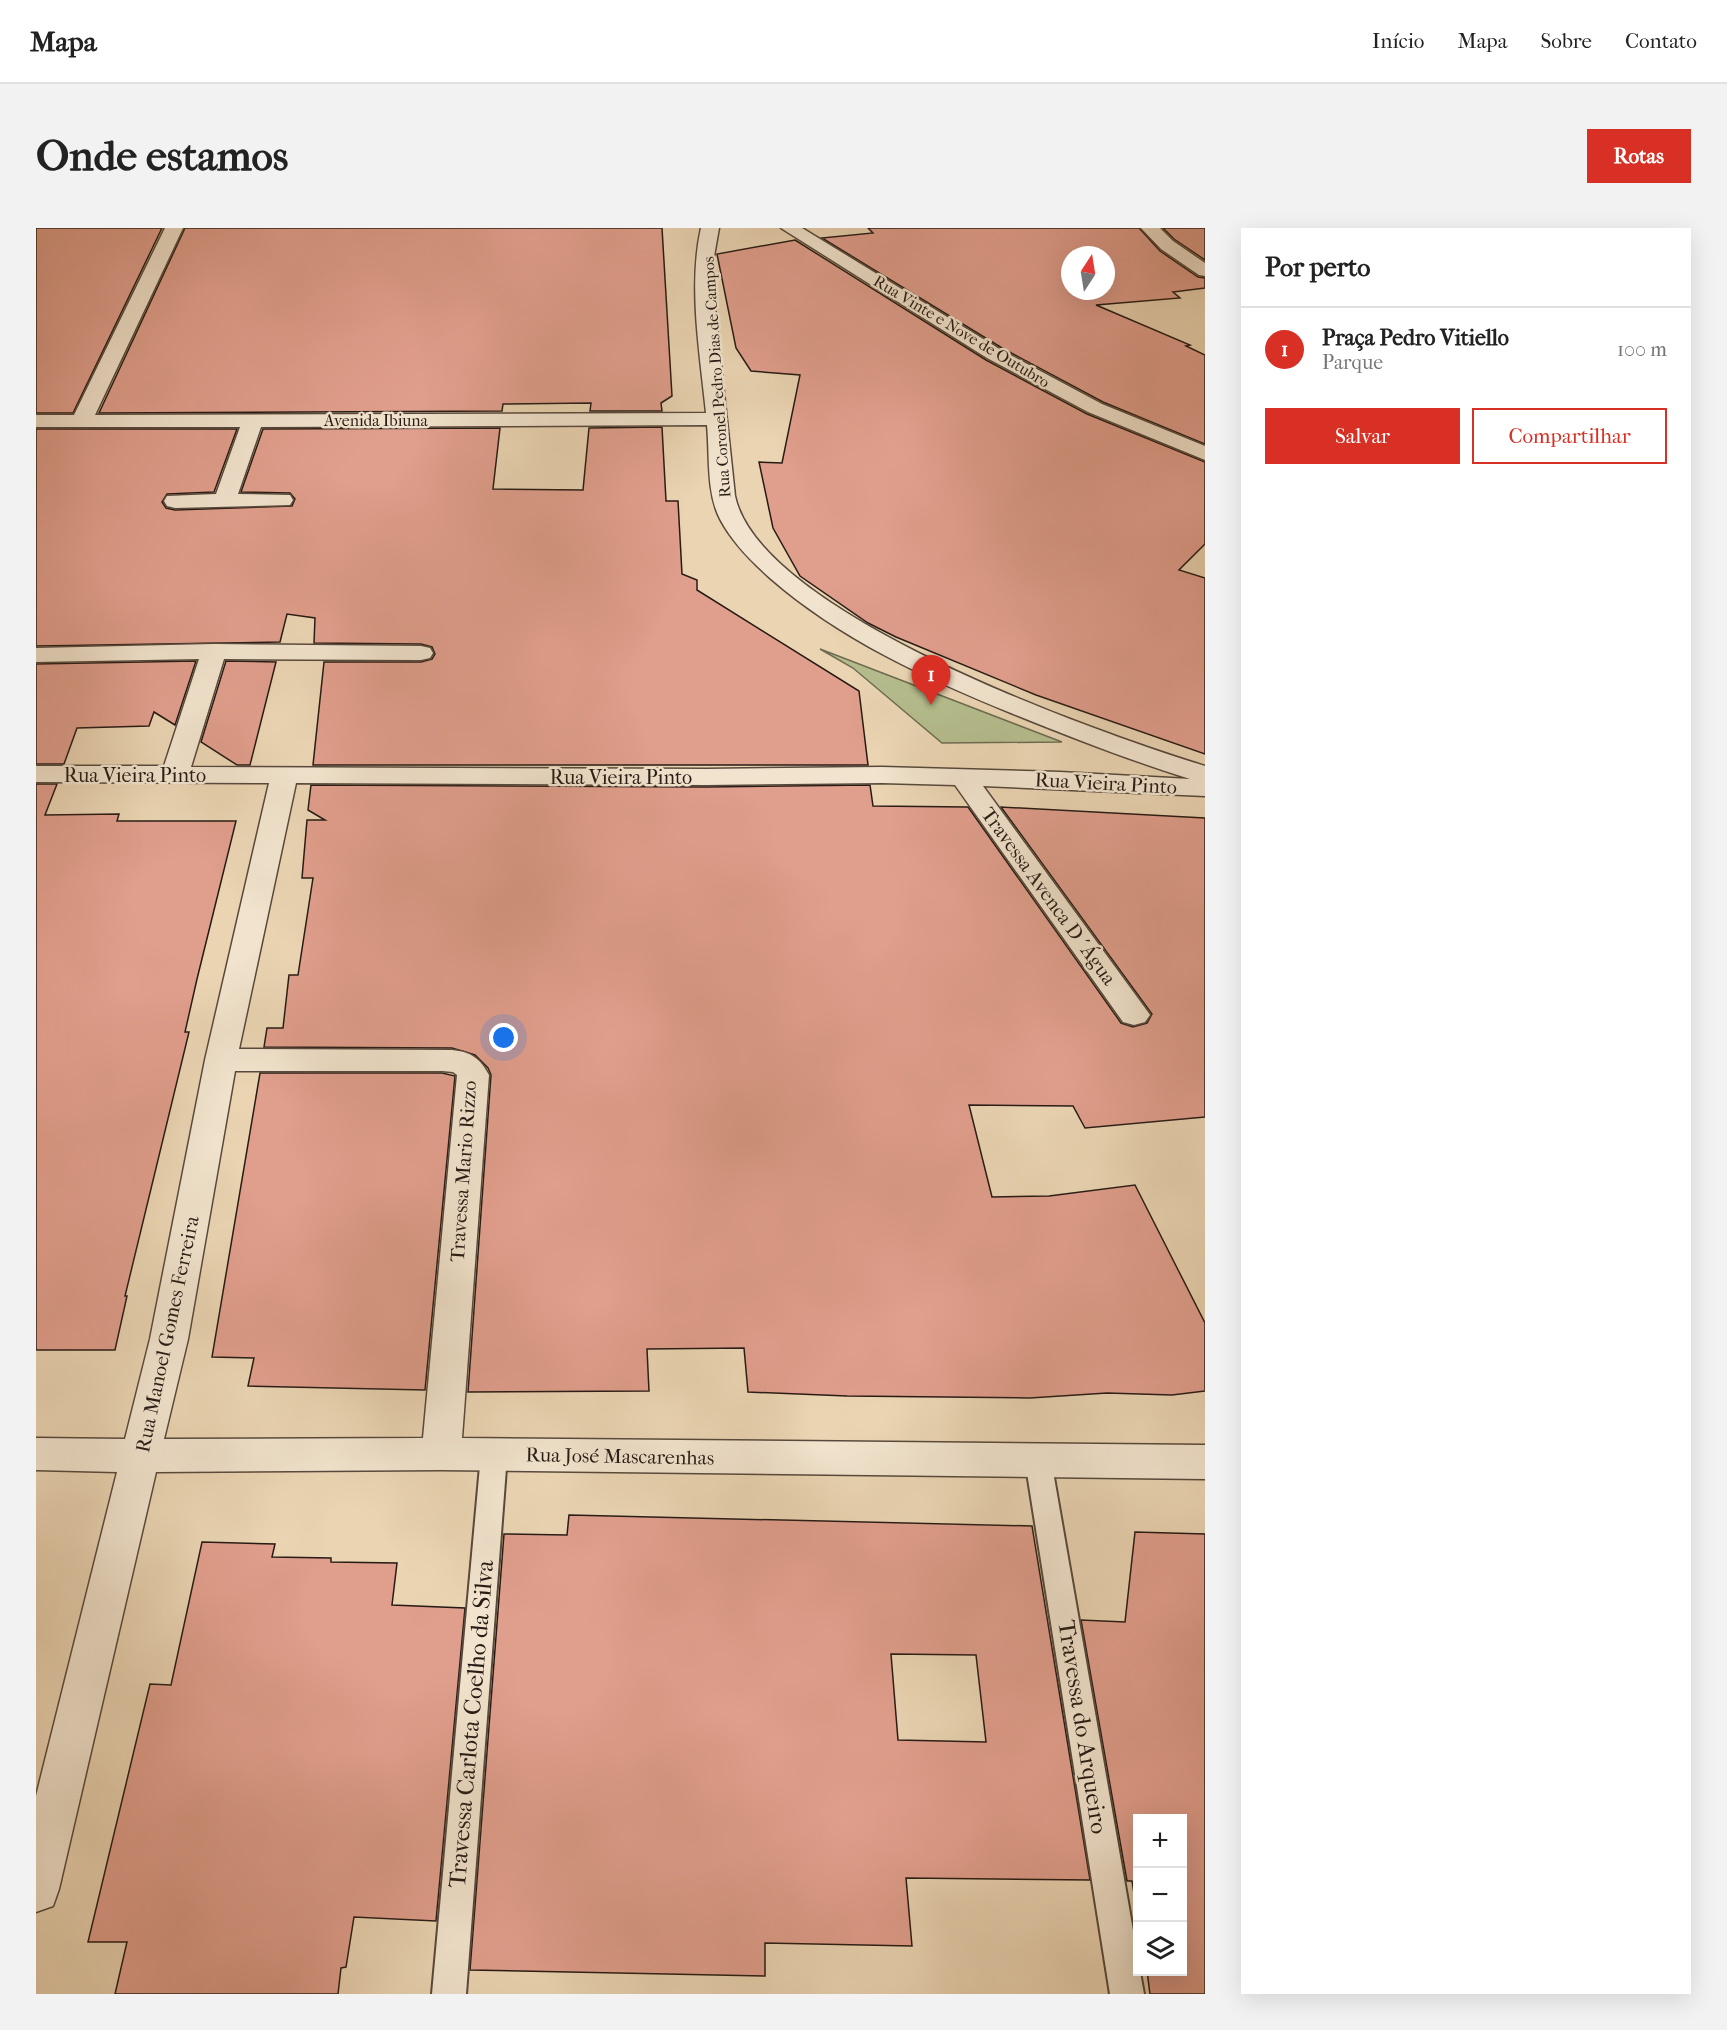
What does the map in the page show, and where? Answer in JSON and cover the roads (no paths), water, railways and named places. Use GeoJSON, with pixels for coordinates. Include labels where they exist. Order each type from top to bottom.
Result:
{"type":"FeatureCollection","features":[{"type":"Feature","properties":{"kind":"street"},"geometry":{"type":"LineString","coordinates":[[82,420],[174,228]]}},
{"type":"Feature","properties":{"kind":"street","name":"Rua Coronel Pedro Dias de Campos"},"geometry":{"type":"LineString","coordinates":[[710,228],[706,245],[705,277],[721,459],[721,495],[731,520],[754,550],[785,580],[816,604],[929,669],[1097,737],[1205,776]]}},
{"type":"Feature","properties":{"kind":"street","name":"Rua Vinte e Nove de Outubro"},"geometry":{"type":"LineString","coordinates":[[790,228],[994,354],[1095,408],[1205,454]]}},
{"type":"Feature","properties":{"kind":"street"},"geometry":{"type":"LineString","coordinates":[[1150,228],[1167,245],[1205,271]]}},
{"type":"Feature","properties":{"kind":"street","name":"Avenida Ibiuna"},"geometry":{"type":"LineString","coordinates":[[36,421],[716,419]]}},
{"type":"Feature","properties":{"kind":"street"},"geometry":{"type":"LineString","coordinates":[[225,500],[254,420]]}},
{"type":"Feature","properties":{"kind":"street"},"geometry":{"type":"LineString","coordinates":[[176,501],[282,500]]}},
{"type":"Feature","properties":{"kind":"street"},"geometry":{"type":"LineString","coordinates":[[175,775],[214,651]]}},
{"type":"Feature","properties":{"kind":"street"},"geometry":{"type":"LineString","coordinates":[[36,654],[214,651],[421,653]]}},
{"type":"Feature","properties":{"kind":"street","name":"Rua Vieira Pinto"},"geometry":{"type":"LineString","coordinates":[[36,774],[706,777],[882,775],[1205,788]]}},
{"type":"Feature","properties":{"kind":"street","name":"Rua Manoel Gomes Ferreira"},"geometry":{"type":"LineString","coordinates":[[36,1888],[169,1339],[221,1060],[284,776]]}},
{"type":"Feature","properties":{"kind":"street","name":"Travessa Avenca D´Água"},"geometry":{"type":"LineString","coordinates":[[963,777],[1134,1015]]}},
{"type":"Feature","properties":{"kind":"street","name":"Travessa Mario Rizzo"},"geometry":{"type":"LineString","coordinates":[[221,1060],[442,1060],[461,1062],[470,1067],[472,1075],[441,1454]]}},
{"type":"Feature","properties":{"kind":"street","name":"Rua José Mascarenhas"},"geometry":{"type":"LineString","coordinates":[[36,1454],[142,1456],[441,1454],[1205,1462]]}},
{"type":"Feature","properties":{"kind":"lane","name":"Travessa Carlota Coelho da Silva"},"geometry":{"type":"LineString","coordinates":[[449,1994],[494,1455]]}},
{"type":"Feature","properties":{"kind":"lane","name":"Travessa do Arqueiro"},"geometry":{"type":"LineString","coordinates":[[1038,1460],[1127,1994]]}},
{"type":"Feature","properties":{"kind":"place","name":"Praça Pedro Vitiello"},"geometry":{"type":"Point","coordinates":[931,705]}}]}
